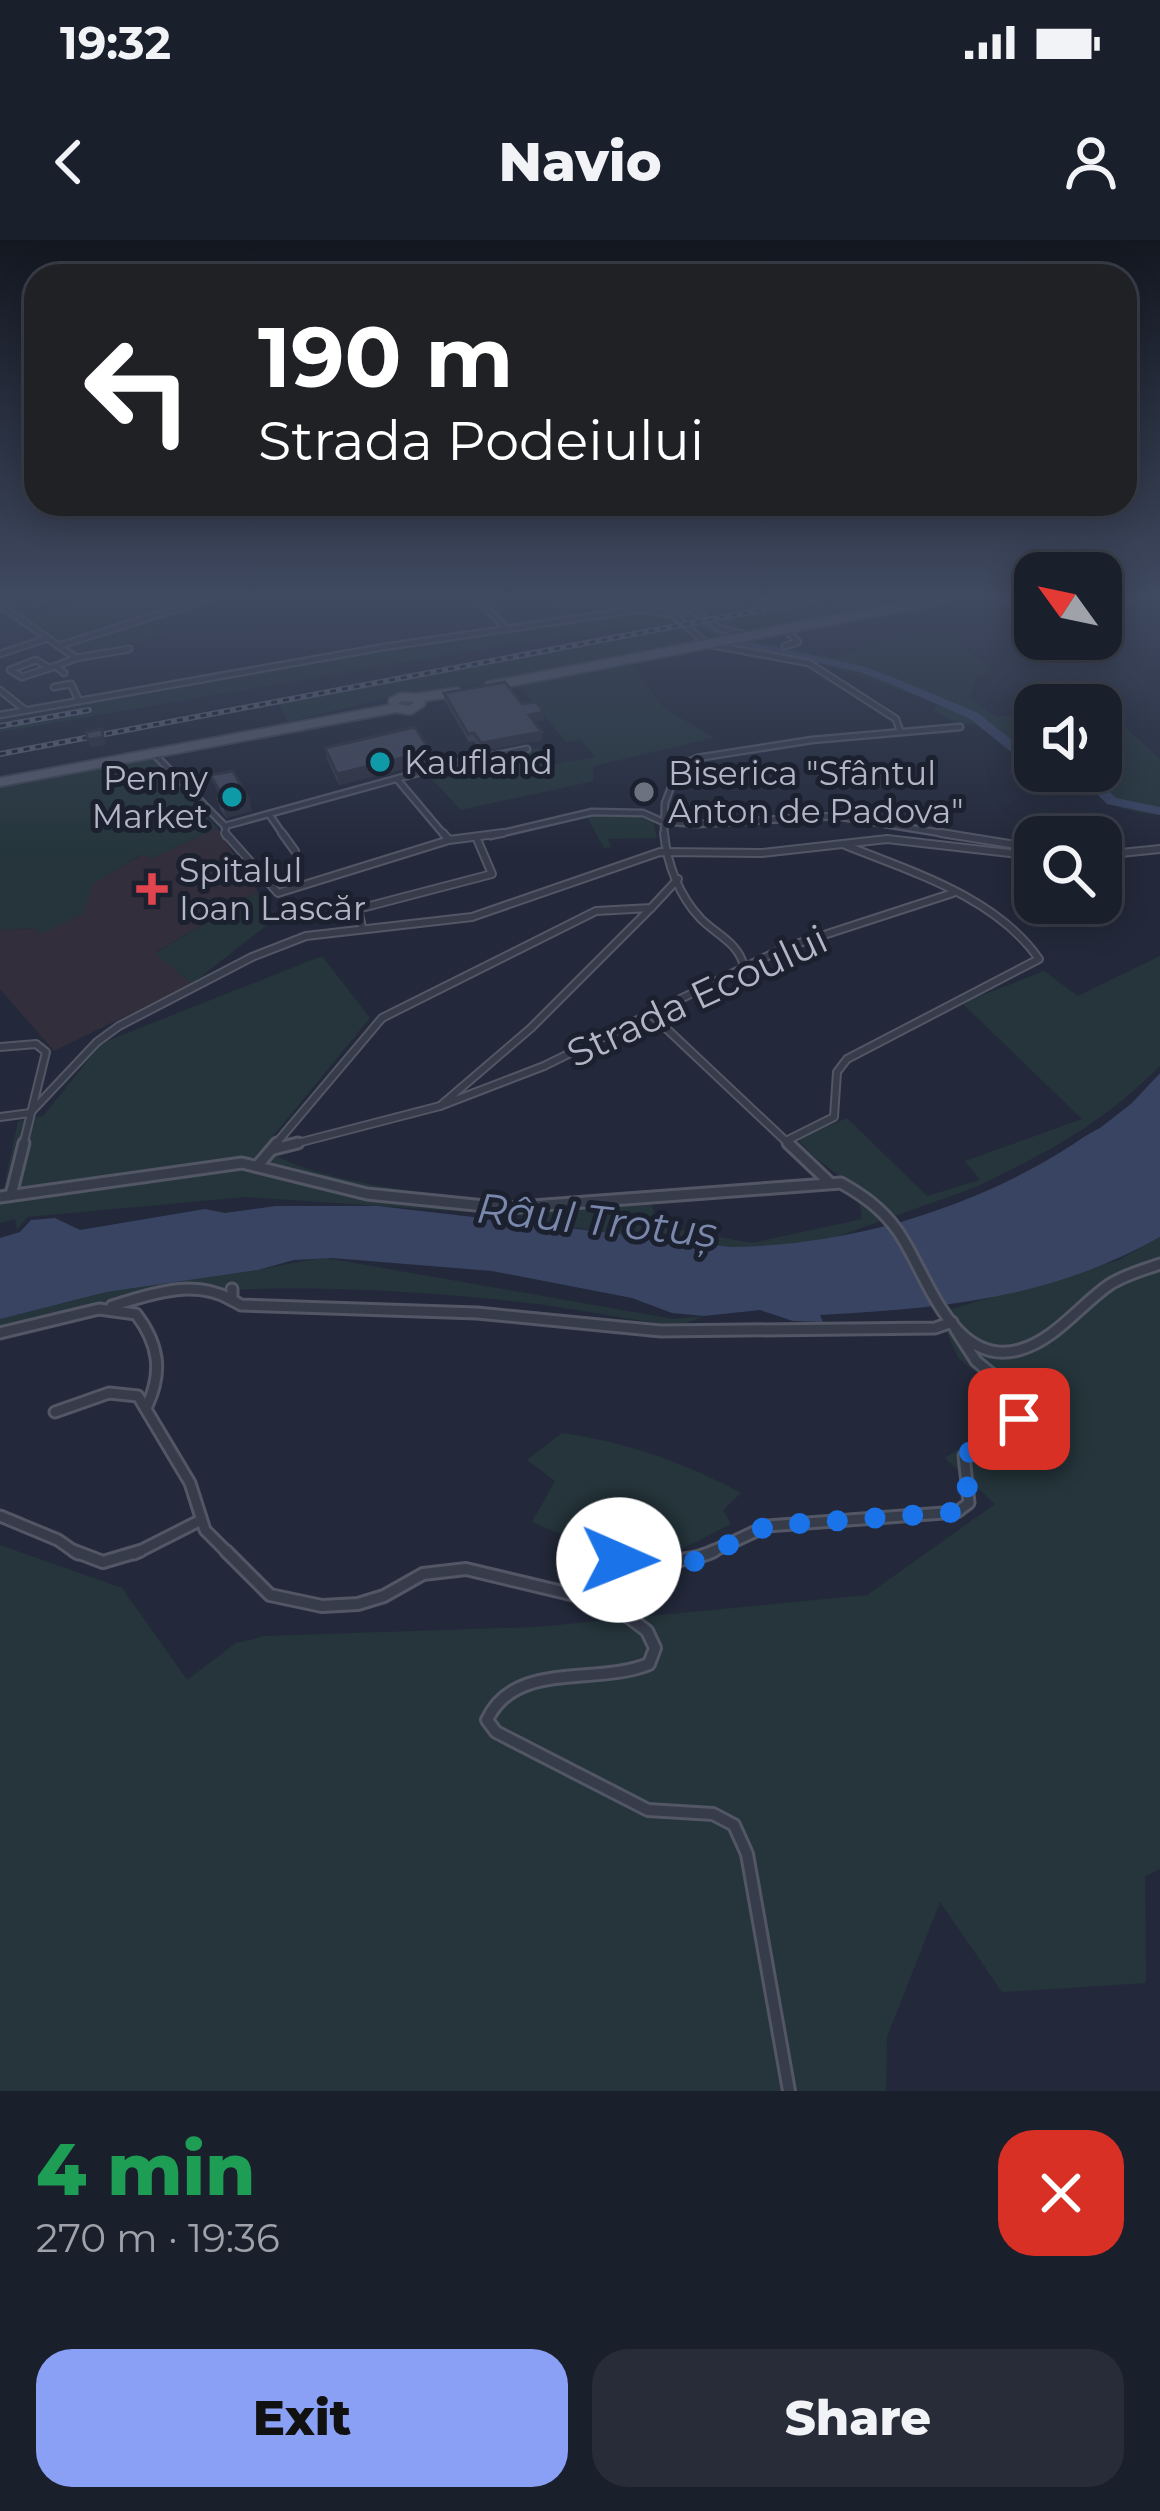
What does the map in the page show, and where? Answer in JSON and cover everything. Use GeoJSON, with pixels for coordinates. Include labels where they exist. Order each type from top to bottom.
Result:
{"type":"FeatureCollection","features":[{"type":"Feature","properties":{"kind":"main road"},"geometry":{"type":"LineString","coordinates":[[483,688],[496,685]]}},
{"type":"Feature","properties":{"kind":"main road"},"geometry":{"type":"LineString","coordinates":[[0,782],[460,692]]}},
{"type":"Feature","properties":{"kind":"street"},"geometry":{"type":"LineString","coordinates":[[54,688],[63,685]]}},
{"type":"Feature","properties":{"kind":"street"},"geometry":{"type":"LineString","coordinates":[[72,685],[79,701]]}},
{"type":"Feature","properties":{"kind":"street"},"geometry":{"type":"LineString","coordinates":[[0,716],[169,685]]}},
{"type":"Feature","properties":{"kind":"street"},"geometry":{"type":"LineString","coordinates":[[844,685],[896,719],[900,731]]}},
{"type":"Feature","properties":{"kind":"street"},"geometry":{"type":"LineString","coordinates":[[0,687],[26,711]]}},
{"type":"Feature","properties":{"kind":"street"},"geometry":{"type":"LineString","coordinates":[[744,968],[744,958],[700,919],[667,852],[661,821],[673,775],[686,760],[960,727]]}},
{"type":"Feature","properties":{"kind":"street"},"geometry":{"type":"LineString","coordinates":[[225,826],[526,749]]}},
{"type":"Feature","properties":{"kind":"street"},"geometry":{"type":"LineString","coordinates":[[152,752],[225,826],[225,836],[278,893],[449,840],[477,839],[585,812],[643,813],[661,821],[704,824],[752,817],[836,816],[1014,848]]}},
{"type":"Feature","properties":{"kind":"street"},"geometry":{"type":"LineString","coordinates":[[397,779],[449,840]]}},
{"type":"Feature","properties":{"kind":"street"},"geometry":{"type":"LineString","coordinates":[[269,814],[295,851]]}},
{"type":"Feature","properties":{"kind":"street"},"geometry":{"type":"LineString","coordinates":[[362,927],[358,909],[487,878],[493,870],[477,839]]}},
{"type":"Feature","properties":{"kind":"street"},"geometry":{"type":"LineString","coordinates":[[0,1117],[30,1113],[97,1042],[130,1020],[280,945],[334,929],[472,917],[667,852],[752,853],[904,840],[1014,850]]}},
{"type":"Feature","properties":{"kind":"street"},"geometry":{"type":"LineString","coordinates":[[786,1141],[834,1117],[837,1072],[847,1059],[1039,959],[1010,928],[955,892],[843,844]]}},
{"type":"Feature","properties":{"kind":"street"},"geometry":{"type":"LineString","coordinates":[[1122,853],[1160,849]]}},
{"type":"Feature","properties":{"kind":"street"},"geometry":{"type":"LineString","coordinates":[[440,1106],[531,1028],[678,879]]}},
{"type":"Feature","properties":{"kind":"street","name":"Strada Ecoului"},"geometry":{"type":"LineString","coordinates":[[272,1150],[440,1106],[525,1075],[784,948],[955,892]]}},
{"type":"Feature","properties":{"kind":"street"},"geometry":{"type":"LineString","coordinates":[[257,1165],[382,1018],[596,911],[651,908]]}},
{"type":"Feature","properties":{"kind":"street"},"geometry":{"type":"LineString","coordinates":[[651,1014],[830,1182],[859,1192],[892,1218],[975,1361],[1010,1387],[1022,1408],[1013,1425],[964,1456],[969,1503],[957,1512],[767,1526],[693,1562],[619,1560],[600,1567],[596,1592],[647,1630],[656,1648],[649,1664],[627,1677],[510,1683],[493,1697],[487,1720],[496,1732],[648,1810],[713,1814],[734,1825],[747,1854],[789,2091]]}},
{"type":"Feature","properties":{"kind":"street"},"geometry":{"type":"LineString","coordinates":[[0,1047],[36,1044],[46,1052],[11,1195]]}},
{"type":"Feature","properties":{"kind":"street"},"geometry":{"type":"LineString","coordinates":[[0,1197],[216,1166],[257,1165],[368,1194],[505,1208],[830,1182]]}},
{"type":"Feature","properties":{"kind":"street"},"geometry":{"type":"LineString","coordinates":[[0,1334],[195,1289],[220,1290],[257,1307],[477,1313],[661,1331],[954,1326],[985,1350],[1010,1351],[1038,1344],[1113,1283],[1160,1264]]}},
{"type":"Feature","properties":{"kind":"street"},"geometry":{"type":"LineString","coordinates":[[99,1309],[136,1314],[150,1330],[159,1370],[158,1386],[147,1406]]}},
{"type":"Feature","properties":{"kind":"street"},"geometry":{"type":"LineString","coordinates":[[55,1412],[109,1393],[138,1396],[190,1483],[201,1520],[221,1551],[270,1595],[289,1602],[358,1604],[423,1574],[466,1569],[605,1602]]}},
{"type":"Feature","properties":{"kind":"street"},"geometry":{"type":"LineString","coordinates":[[0,1516],[58,1540],[82,1557],[104,1562],[127,1558],[201,1520]]}},
{"type":"Feature","properties":{"kind":"shaded area"},"geometry":{"type":"Polygon","coordinates":[[[192,685],[271,685],[0,732],[0,720],[192,685]]]}},
{"type":"Feature","properties":{"kind":"shaded area"},"geometry":{"type":"Polygon","coordinates":[[[377,685],[468,685],[399,695],[288,722],[278,704],[377,685]]]}},
{"type":"Feature","properties":{"kind":"shaded area"},"geometry":{"type":"Polygon","coordinates":[[[519,685],[647,685],[663,707],[714,738],[593,766],[593,781],[461,810],[425,772],[539,748],[550,765],[595,757],[581,740],[566,742],[519,685]]]}},
{"type":"Feature","properties":{"kind":"shaded area"},"geometry":{"type":"Polygon","coordinates":[[[885,685],[974,685],[970,699],[997,717],[1014,715],[1014,752],[982,724],[959,724],[931,710],[940,704],[885,685]]]}},
{"type":"Feature","properties":{"kind":"shaded area"},"geometry":{"type":"Polygon","coordinates":[[[1122,724],[1160,759],[1160,815],[1103,799],[1094,792],[1122,792],[1122,724]]]}},
{"type":"Feature","properties":{"kind":"shaded area"},"geometry":{"type":"Polygon","coordinates":[[[149,749],[217,828],[152,858],[141,855],[93,884],[83,914],[41,934],[33,928],[0,930],[0,783],[149,749]]]}},
{"type":"Feature","properties":{"kind":"shaded area"},"geometry":{"type":"Polygon","coordinates":[[[586,815],[635,816],[653,822],[657,838],[608,839],[611,847],[604,848],[586,815]]]}},
{"type":"Feature","properties":{"kind":"shaded area"},"geometry":{"type":"Polygon","coordinates":[[[217,828],[258,892],[156,952],[192,984],[54,1051],[0,989],[0,930],[33,928],[41,933],[82,914],[92,884],[142,855],[152,858],[217,828]]]}},
{"type":"Feature","properties":{"kind":"shaded area"},"geometry":{"type":"Polygon","coordinates":[[[258,892],[277,917],[192,984],[155,953],[258,892]]]}},
{"type":"Feature","properties":{"kind":"shaded area"},"geometry":{"type":"Polygon","coordinates":[[[322,956],[370,1018],[264,1147],[282,1159],[340,1178],[445,1196],[516,1200],[647,1190],[658,1226],[752,1243],[862,1219],[860,1204],[847,1183],[798,1139],[847,1118],[927,1196],[980,1180],[965,1161],[1082,1119],[962,1003],[1044,971],[1078,996],[1160,956],[1160,1066],[1082,1130],[981,1186],[874,1227],[823,1240],[719,1246],[548,1224],[543,1217],[245,1197],[27,1217],[17,1230],[15,1219],[0,1223],[0,1189],[18,1121],[43,1116],[102,1043],[322,956]]]}},
{"type":"Feature","properties":{"kind":"shaded area"},"geometry":{"type":"Polygon","coordinates":[[[1160,1237],[1160,1869],[1145,1876],[1146,1983],[1002,1992],[940,1902],[887,2037],[886,2091],[0,2091],[0,1545],[122,1588],[187,1680],[236,1643],[265,1636],[536,1627],[867,1595],[995,1504],[945,1458],[1014,1411],[1007,1396],[958,1358],[938,1313],[1119,1260],[1160,1237]]]}},
{"type":"Feature","properties":{"kind":"shaded area"},"geometry":{"type":"Polygon","coordinates":[[[326,1258],[674,1319],[704,1316],[681,1326],[554,1306],[411,1292],[263,1289],[118,1300],[54,1313],[0,1332],[0,1319],[60,1299],[326,1258]]]}},
{"type":"Feature","properties":{"kind":"shaded area"},"geometry":{"type":"Polygon","coordinates":[[[562,1433],[654,1455],[741,1493],[723,1510],[731,1524],[684,1548],[665,1541],[655,1556],[607,1553],[532,1522],[555,1481],[527,1460],[562,1433]]]}},
{"type":"Feature","properties":{"kind":"water"},"geometry":{"type":"Polygon","coordinates":[[[1160,1073],[1160,1237],[1078,1274],[995,1297],[820,1315],[823,1322],[793,1321],[760,1310],[704,1316],[672,1313],[632,1298],[492,1271],[332,1258],[294,1260],[258,1270],[106,1292],[0,1319],[0,1238],[20,1232],[31,1220],[55,1218],[80,1230],[205,1209],[225,1213],[276,1206],[378,1206],[731,1247],[847,1235],[962,1201],[1017,1176],[1069,1147],[1160,1073]]]}},
{"type":"Feature","properties":{"kind":"pier"},"geometry":{"type":"Polygon","coordinates":[[[1160,1067],[1160,1073],[1132,1103],[1100,1128],[1028,1167],[978,1193],[901,1222],[839,1236],[976,1187],[1026,1162],[1096,1124],[1160,1067]]]}},
{"type":"Feature","properties":{"kind":"building"},"geometry":{"type":"Polygon","coordinates":[[[508,685],[522,704],[536,702],[544,712],[529,715],[542,732],[481,743],[474,733],[468,734],[444,693],[508,685]]]}},
{"type":"Feature","properties":{"kind":"building"},"geometry":{"type":"Polygon","coordinates":[[[415,727],[430,751],[337,774],[325,748],[415,727]]]}},
{"type":"Feature","properties":{"kind":"building"},"geometry":{"type":"Polygon","coordinates":[[[102,729],[103,737],[88,740],[86,732],[102,729]]]}},
{"type":"Feature","properties":{"kind":"building"},"geometry":{"type":"Polygon","coordinates":[[[233,771],[249,800],[223,807],[217,798],[223,797],[210,775],[233,771]]]}},
{"type":"Feature","properties":{"kind":"building"},"geometry":{"type":"Polygon","coordinates":[[[639,780],[648,780],[650,793],[640,793],[639,780]]]}},
{"type":"Feature","properties":{"kind":"waterway"},"geometry":{"type":"LineString","coordinates":[[903,685],[974,716],[1014,748]]}},
{"type":"Feature","properties":{"kind":"waterway"},"geometry":{"type":"LineString","coordinates":[[1102,792],[1112,801],[1160,811]]}},
{"type":"Feature","properties":{"kind":"railway"},"geometry":{"type":"LineString","coordinates":[[0,754],[363,685]]}},
{"type":"Feature","properties":{"kind":"railway"},"geometry":{"type":"LineString","coordinates":[[0,726],[89,710]]}},
{"type":"Feature","properties":{"kind":"place","name":"Kaufland"},"geometry":{"type":"Point","coordinates":[380,762]}},
{"type":"Feature","properties":{"kind":"place","name":"Biserica \"Sfântul Anton de Padova\""},"geometry":{"type":"Point","coordinates":[644,792]}},
{"type":"Feature","properties":{"kind":"place","name":"Penny Market"},"geometry":{"type":"Point","coordinates":[232,797]}},
{"type":"Feature","properties":{"kind":"place","name":"Spitalul Ioan Lascăr"},"geometry":{"type":"Point","coordinates":[152,889]}},
{"type":"Feature","properties":{"kind":"route"},"geometry":{"type":"LineString","coordinates":[[619,1560],[693,1562],[767,1526],[957,1512],[969,1503],[964,1456],[1019,1419]]}},
{"type":"Feature","properties":{"kind":"water label","name":"Râul Trotuș"},"geometry":{"type":"Point","coordinates":[597,1220]}}]}
